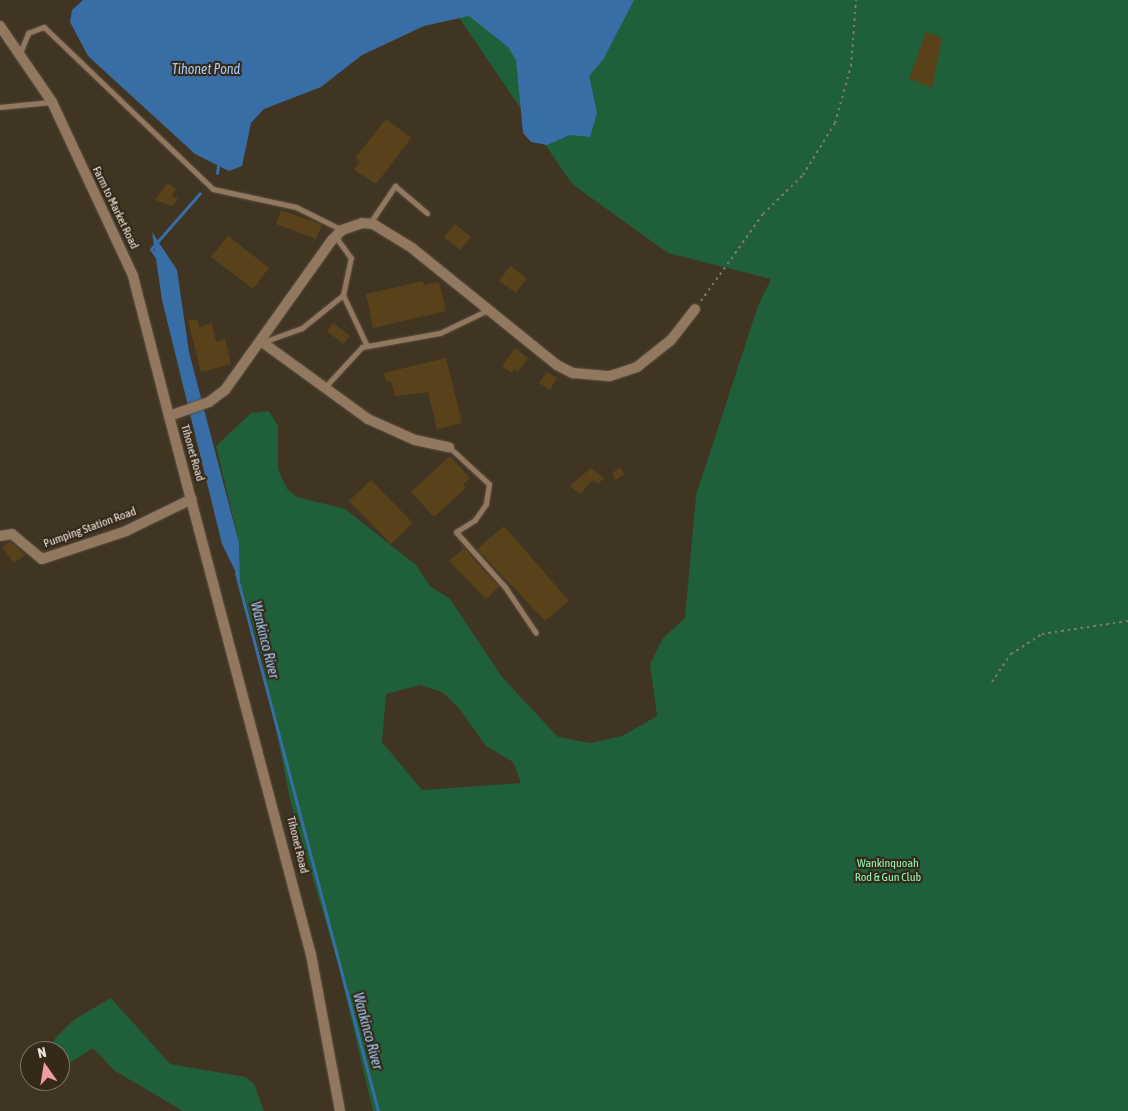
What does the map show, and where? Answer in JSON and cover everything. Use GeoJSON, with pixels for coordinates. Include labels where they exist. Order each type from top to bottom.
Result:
{"type":"FeatureCollection","features":[{"type":"Feature","properties":{"kind":"street","name":"Farm to Market Road"},"geometry":{"type":"LineString","coordinates":[[0,26],[52,102],[133,276],[169,416]]}},
{"type":"Feature","properties":{"kind":"street"},"geometry":{"type":"LineString","coordinates":[[339,233],[369,224],[412,248],[557,365],[573,373],[601,377],[646,362],[695,309]]}},
{"type":"Feature","properties":{"kind":"street","name":"Tihonet Road"},"geometry":{"type":"LineString","coordinates":[[339,233],[262,342],[209,402],[169,416],[311,955],[340,1111]]}},
{"type":"Feature","properties":{"kind":"street"},"geometry":{"type":"LineString","coordinates":[[262,342],[324,388],[393,431],[450,447]]}},
{"type":"Feature","properties":{"kind":"street","name":"Pumping Station Road"},"geometry":{"type":"LineString","coordinates":[[0,536],[12,534],[42,559],[126,531],[192,499]]}},
{"type":"Feature","properties":{"kind":"lane"},"geometry":{"type":"LineString","coordinates":[[20,53],[28,33],[44,27],[213,189],[296,207],[339,233],[352,258],[343,295],[302,328],[262,342]]}},
{"type":"Feature","properties":{"kind":"lane"},"geometry":{"type":"LineString","coordinates":[[0,107],[52,102]]}},
{"type":"Feature","properties":{"kind":"lane"},"geometry":{"type":"LineString","coordinates":[[369,224],[396,186],[428,213]]}},
{"type":"Feature","properties":{"kind":"lane"},"geometry":{"type":"LineString","coordinates":[[343,295],[367,346]]}},
{"type":"Feature","properties":{"kind":"lane"},"geometry":{"type":"LineString","coordinates":[[324,388],[367,346],[440,333],[488,310]]}},
{"type":"Feature","properties":{"kind":"lane"},"geometry":{"type":"LineString","coordinates":[[450,447],[489,484],[486,504],[475,520],[456,532],[505,587],[536,633]]}},
{"type":"Feature","properties":{"kind":"path"},"geometry":{"type":"LineString","coordinates":[[695,309],[764,214],[803,175],[835,123],[852,60],[856,0]]}},
{"type":"Feature","properties":{"kind":"path"},"geometry":{"type":"LineString","coordinates":[[992,682],[1011,654],[1042,634],[1128,621]]}},
{"type":"Feature","properties":{"kind":"green space","name":"Wankinquoah Rod & Gun Club"},"geometry":{"type":"Polygon","coordinates":[[[447,0],[1128,0],[1128,1111],[373,1111],[339,967],[291,804],[261,655],[240,581],[239,543],[216,446],[251,413],[269,411],[278,426],[278,469],[287,489],[297,497],[345,509],[416,565],[430,586],[450,599],[502,677],[558,737],[590,743],[622,736],[657,716],[650,664],[663,638],[685,618],[696,495],[758,306],[771,279],[668,253],[572,184],[447,0]],[[420,685],[386,694],[382,742],[422,790],[521,783],[513,762],[486,746],[458,707],[442,692],[420,685]]]}},
{"type":"Feature","properties":{"kind":"green space"},"geometry":{"type":"Polygon","coordinates":[[[111,998],[170,1064],[246,1077],[254,1084],[264,1111],[183,1111],[115,1071],[93,1048],[70,1062],[70,1041],[54,1041],[75,1019],[111,998]]]}},
{"type":"Feature","properties":{"kind":"water","name":"Tihonet Pond"},"geometry":{"type":"Polygon","coordinates":[[[83,0],[634,0],[603,60],[589,76],[597,113],[590,137],[570,135],[547,145],[531,142],[523,133],[516,60],[508,47],[469,16],[424,26],[362,55],[321,87],[264,109],[251,123],[242,166],[229,171],[195,154],[88,56],[70,22],[72,10],[83,0]]]}},
{"type":"Feature","properties":{"kind":"water"},"geometry":{"type":"Polygon","coordinates":[[[152,232],[177,270],[189,352],[239,543],[240,581],[222,544],[162,300],[152,232]]]}},
{"type":"Feature","properties":{"kind":"building"},"geometry":{"type":"Polygon","coordinates":[[[926,32],[942,38],[932,88],[909,79],[926,32]]]}},
{"type":"Feature","properties":{"kind":"building"},"geometry":{"type":"Polygon","coordinates":[[[386,119],[411,138],[376,184],[354,170],[360,162],[355,158],[386,119]]]}},
{"type":"Feature","properties":{"kind":"building"},"geometry":{"type":"Polygon","coordinates":[[[167,183],[176,189],[172,195],[178,199],[173,206],[155,200],[167,183]]]}},
{"type":"Feature","properties":{"kind":"building"},"geometry":{"type":"Polygon","coordinates":[[[281,210],[322,225],[316,239],[276,224],[281,210]]]}},
{"type":"Feature","properties":{"kind":"building"},"geometry":{"type":"Polygon","coordinates":[[[455,224],[471,237],[460,250],[444,237],[455,224]]]}},
{"type":"Feature","properties":{"kind":"building"},"geometry":{"type":"Polygon","coordinates":[[[228,236],[269,268],[253,289],[211,257],[228,236]]]}},
{"type":"Feature","properties":{"kind":"building"},"geometry":{"type":"Polygon","coordinates":[[[510,266],[527,278],[516,293],[499,281],[510,266]]]}},
{"type":"Feature","properties":{"kind":"building"},"geometry":{"type":"Polygon","coordinates":[[[423,281],[424,285],[439,282],[446,311],[373,328],[366,294],[423,281]]]}},
{"type":"Feature","properties":{"kind":"building"},"geometry":{"type":"Polygon","coordinates":[[[197,319],[199,327],[212,323],[216,342],[225,339],[231,364],[201,372],[188,321],[197,319]]]}},
{"type":"Feature","properties":{"kind":"building"},"geometry":{"type":"Polygon","coordinates":[[[333,323],[350,336],[343,344],[327,331],[333,323]]]}},
{"type":"Feature","properties":{"kind":"building"},"geometry":{"type":"Polygon","coordinates":[[[515,348],[528,358],[518,372],[514,369],[511,373],[502,366],[515,348]]]}},
{"type":"Feature","properties":{"kind":"building"},"geometry":{"type":"Polygon","coordinates":[[[446,358],[462,423],[437,429],[428,392],[395,396],[391,381],[386,382],[384,373],[446,358]]]}},
{"type":"Feature","properties":{"kind":"building"},"geometry":{"type":"Polygon","coordinates":[[[547,372],[557,378],[550,390],[539,383],[547,372]]]}},
{"type":"Feature","properties":{"kind":"building"},"geometry":{"type":"Polygon","coordinates":[[[450,456],[470,478],[463,484],[466,488],[434,517],[411,492],[450,456]]]}},
{"type":"Feature","properties":{"kind":"building"},"geometry":{"type":"Polygon","coordinates":[[[620,467],[624,474],[616,480],[612,473],[620,467]]]}},
{"type":"Feature","properties":{"kind":"building"},"geometry":{"type":"Polygon","coordinates":[[[591,468],[604,478],[598,484],[593,480],[580,494],[570,486],[591,468]]]}},
{"type":"Feature","properties":{"kind":"building"},"geometry":{"type":"Polygon","coordinates":[[[371,480],[413,523],[391,544],[349,501],[371,480]]]}},
{"type":"Feature","properties":{"kind":"building"},"geometry":{"type":"Polygon","coordinates":[[[504,526],[569,601],[545,621],[477,549],[504,526]]]}},
{"type":"Feature","properties":{"kind":"building"},"geometry":{"type":"Polygon","coordinates":[[[10,541],[25,555],[14,563],[2,547],[10,541]]]}},
{"type":"Feature","properties":{"kind":"building"},"geometry":{"type":"Polygon","coordinates":[[[464,548],[499,587],[486,599],[449,561],[464,548]]]}},
{"type":"Feature","properties":{"kind":"waterway","name":"Wankinco River"},"geometry":{"type":"LineString","coordinates":[[217,173],[218,166]]}},
{"type":"Feature","properties":{"kind":"waterway","name":"Wankinco River"},"geometry":{"type":"LineString","coordinates":[[158,259],[151,249],[200,193]]}},
{"type":"Feature","properties":{"kind":"waterway","name":"Wankinco River"},"geometry":{"type":"LineString","coordinates":[[236,573],[378,1111]]}}]}
